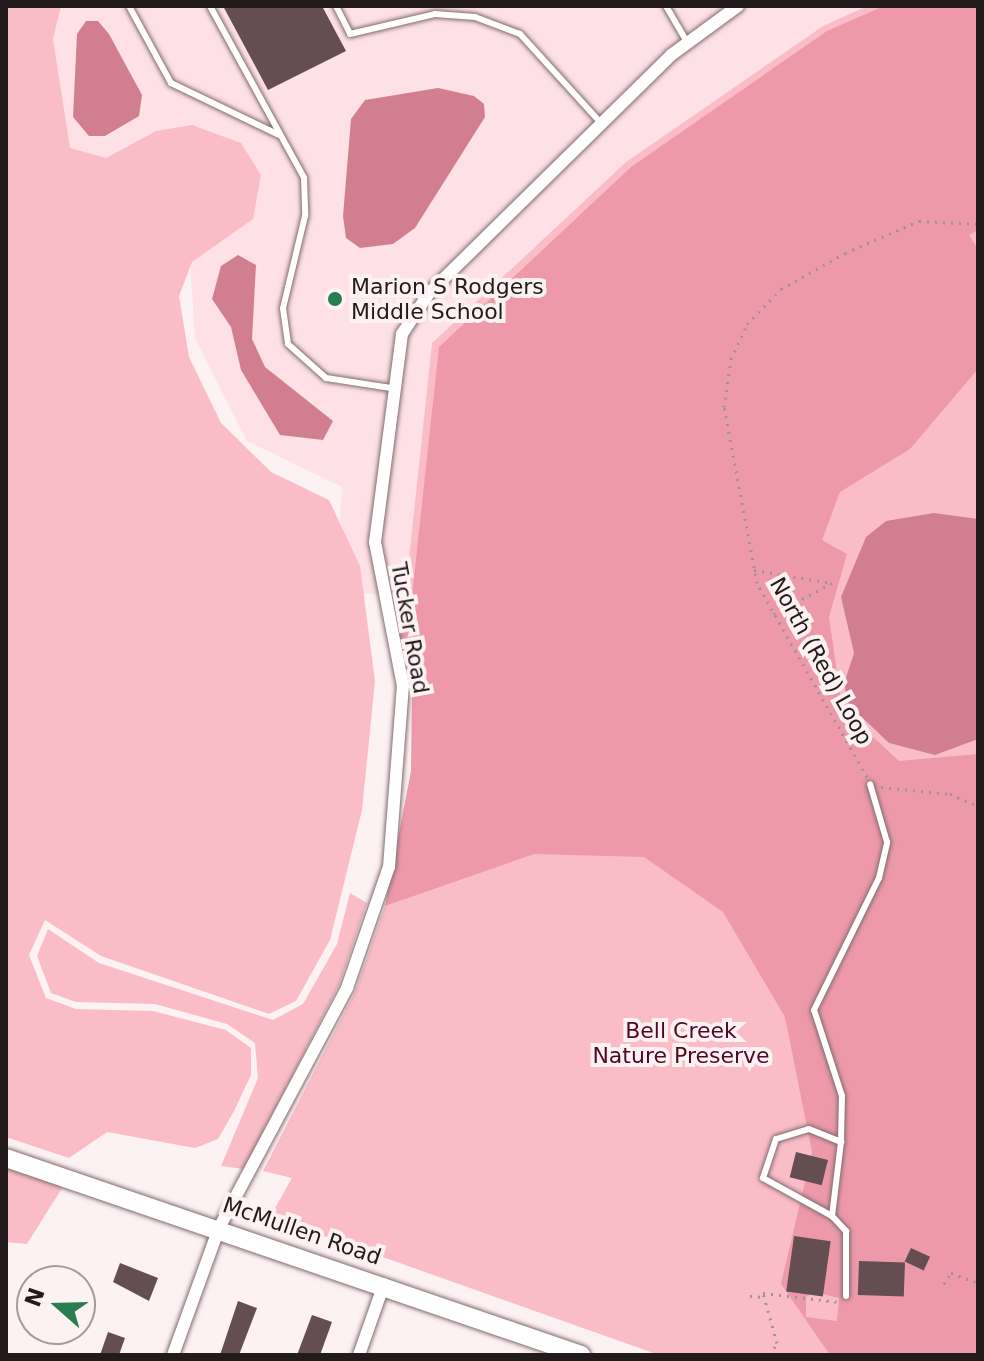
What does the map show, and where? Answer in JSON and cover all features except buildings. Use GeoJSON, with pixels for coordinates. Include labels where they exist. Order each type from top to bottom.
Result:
{"type":"FeatureCollection","features":[{"type":"Feature","properties":{"kind":"street","name":"Tucker Road"},"geometry":{"type":"LineString","coordinates":[[173,1355],[219,1228],[347,988],[389,867],[403,686],[375,542],[396,350],[420,304],[687,42],[738,6]]}},
{"type":"Feature","properties":{"kind":"street","name":"McMullen Road"},"geometry":{"type":"LineString","coordinates":[[6,1158],[384,1284],[581,1355]]}},
{"type":"Feature","properties":{"kind":"street"},"geometry":{"type":"LineString","coordinates":[[359,1355],[384,1284]]}},
{"type":"Feature","properties":{"kind":"lane"},"geometry":{"type":"LineString","coordinates":[[129,6],[171,83],[282,136]]}},
{"type":"Feature","properties":{"kind":"lane"},"geometry":{"type":"LineString","coordinates":[[210,6],[282,136],[306,197],[283,308],[288,344],[326,378],[391,388]]}},
{"type":"Feature","properties":{"kind":"lane"},"geometry":{"type":"LineString","coordinates":[[336,6],[350,34],[435,14],[475,17],[520,34],[601,124]]}},
{"type":"Feature","properties":{"kind":"lane"},"geometry":{"type":"LineString","coordinates":[[666,6],[687,42]]}},
{"type":"Feature","properties":{"kind":"lane"},"geometry":{"type":"LineString","coordinates":[[832,1216],[841,1142],[842,1096],[814,1010],[879,878],[887,842],[870,784]]}},
{"type":"Feature","properties":{"kind":"lane"},"geometry":{"type":"LineString","coordinates":[[841,1142],[809,1129],[776,1139],[763,1178],[832,1216],[846,1231],[846,1299]]}},
{"type":"Feature","properties":{"kind":"path","name":"North (Red) Loop"},"geometry":{"type":"LineString","coordinates":[[870,784],[800,648],[773,615],[754,570],[724,407],[731,359],[747,324],[781,289],[845,253],[919,221],[978,224]]}},
{"type":"Feature","properties":{"kind":"path"},"geometry":{"type":"LineString","coordinates":[[754,570],[832,583],[773,615]]}},
{"type":"Feature","properties":{"kind":"path"},"geometry":{"type":"LineString","coordinates":[[870,784],[950,794],[978,806]]}},
{"type":"Feature","properties":{"kind":"path"},"geometry":{"type":"LineString","coordinates":[[944,1284],[951,1273],[978,1283]]}},
{"type":"Feature","properties":{"kind":"path"},"geometry":{"type":"LineString","coordinates":[[750,1296],[846,1299]]}},
{"type":"Feature","properties":{"kind":"path"},"geometry":{"type":"LineString","coordinates":[[763,1297],[777,1343],[770,1355]]}},
{"type":"Feature","properties":{"kind":"shaded area","name":"Marion S Rodgers Middle School"},"geometry":{"type":"Polygon","coordinates":[[[40,6],[867,6],[823,26],[626,162],[432,343],[405,595],[336,592],[342,487],[247,441],[195,338],[190,261],[55,134],[40,6]]]}},
{"type":"Feature","properties":{"kind":"shaded area","name":"Bell Creek Nature Preserve"},"geometry":{"type":"Polygon","coordinates":[[[884,6],[978,6],[978,230],[969,235],[978,249],[978,369],[910,449],[840,492],[822,540],[847,554],[829,617],[842,708],[899,761],[978,754],[978,1355],[830,1355],[781,1284],[812,1152],[785,1017],[723,912],[644,857],[534,854],[385,906],[411,771],[412,687],[390,601],[412,596],[439,347],[631,167],[827,31],[884,6]],[[814,1292],[806,1297],[806,1317],[837,1321],[839,1298],[814,1292]]]}},
{"type":"Feature","properties":{"kind":"shaded area"},"geometry":{"type":"Polygon","coordinates":[[[86,21],[98,21],[109,34],[142,95],[139,116],[105,136],[89,136],[73,117],[77,34],[86,21]]]}},
{"type":"Feature","properties":{"kind":"shaded area"},"geometry":{"type":"Polygon","coordinates":[[[438,88],[474,96],[484,104],[485,117],[415,228],[393,244],[360,248],[346,238],[343,216],[351,119],[365,100],[438,88]]]}},
{"type":"Feature","properties":{"kind":"shaded area"},"geometry":{"type":"Polygon","coordinates":[[[238,255],[256,265],[252,339],[265,367],[333,421],[323,440],[280,435],[241,370],[231,327],[212,299],[221,266],[238,255]]]}},
{"type":"Feature","properties":{"kind":"shaded area"},"geometry":{"type":"Polygon","coordinates":[[[934,513],[978,519],[978,739],[935,755],[889,743],[849,705],[844,684],[854,653],[841,597],[866,537],[886,521],[934,513]]]}},
{"type":"Feature","properties":{"kind":"green space"},"geometry":{"type":"Polygon","coordinates":[[[6,6],[61,6],[53,39],[70,148],[106,158],[156,131],[192,125],[241,143],[261,175],[253,219],[192,262],[179,296],[189,357],[221,423],[271,472],[329,500],[360,566],[375,681],[362,810],[330,940],[296,1001],[269,1014],[101,956],[45,920],[29,955],[46,998],[76,1009],[153,1011],[226,1030],[251,1048],[251,1075],[234,1111],[218,1139],[195,1148],[107,1132],[69,1158],[6,1137],[6,6]]]}},
{"type":"Feature","properties":{"kind":"green space","name":"Bell Creek Nature Preserve"},"geometry":{"type":"Polygon","coordinates":[[[867,6],[978,6],[978,1355],[659,1355],[270,1217],[292,1178],[263,1171],[355,992],[385,906],[416,893],[465,735],[405,595],[432,343],[626,162],[823,26],[867,6]]]}},
{"type":"Feature","properties":{"kind":"green space"},"geometry":{"type":"Polygon","coordinates":[[[350,893],[367,903],[339,985],[244,1169],[221,1166],[258,1078],[255,1043],[227,1024],[155,1004],[76,1002],[51,993],[37,956],[48,929],[99,963],[273,1020],[303,1004],[337,944],[350,893]]]}},
{"type":"Feature","properties":{"kind":"green space"},"geometry":{"type":"Polygon","coordinates":[[[6,1166],[64,1185],[27,1244],[6,1242],[6,1166]]]}},
{"type":"Feature","properties":{"kind":"place","name":"Marion S Rodgers Middle School"},"geometry":{"type":"Point","coordinates":[335,299]}}]}
